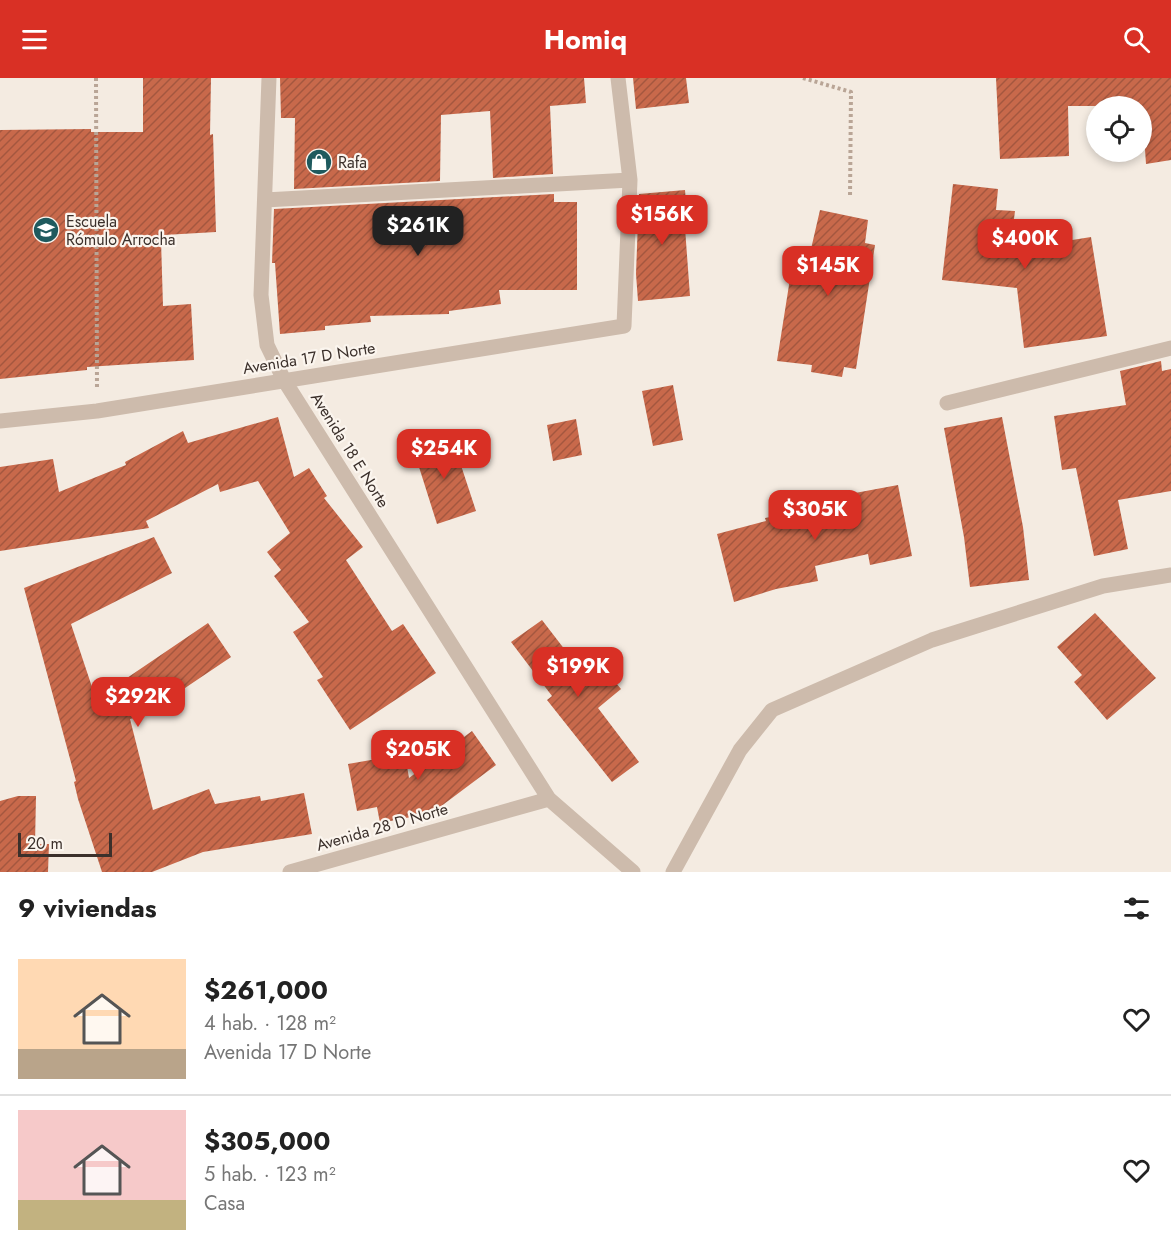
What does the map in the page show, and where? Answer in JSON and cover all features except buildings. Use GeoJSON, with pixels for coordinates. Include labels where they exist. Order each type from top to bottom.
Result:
{"type":"FeatureCollection","features":[{"type":"Feature","properties":{"kind":"street","name":"Avenida 18 E Norte"},"geometry":{"type":"LineString","coordinates":[[269,78],[261,295],[267,345],[284,380],[549,799]]}},
{"type":"Feature","properties":{"kind":"street"},"geometry":{"type":"LineString","coordinates":[[265,200],[630,180],[618,78]]}},
{"type":"Feature","properties":{"kind":"street","name":"Avenida 17 D Norte"},"geometry":{"type":"LineString","coordinates":[[0,420],[97,411],[624,326],[630,180]]}},
{"type":"Feature","properties":{"kind":"street"},"geometry":{"type":"LineString","coordinates":[[946,403],[1171,348]]}},
{"type":"Feature","properties":{"kind":"street"},"geometry":{"type":"LineString","coordinates":[[673,872],[740,750],[772,710],[933,640],[1103,586],[1171,575]]}},
{"type":"Feature","properties":{"kind":"street"},"geometry":{"type":"LineString","coordinates":[[549,799],[633,872]]}},
{"type":"Feature","properties":{"kind":"street","name":"Avenida 28 D Norte"},"geometry":{"type":"LineString","coordinates":[[290,872],[549,799]]}},
{"type":"Feature","properties":{"kind":"path"},"geometry":{"type":"LineString","coordinates":[[96,78],[97,411]]}},
{"type":"Feature","properties":{"kind":"path"},"geometry":{"type":"LineString","coordinates":[[803,78],[850,92],[850,197]]}},
{"type":"Feature","properties":{"kind":"place","name":"Rafa"},"geometry":{"type":"Point","coordinates":[319,162]}},
{"type":"Feature","properties":{"kind":"place","name":"Escuela Rómulo Arrocha"},"geometry":{"type":"Point","coordinates":[46,230]}}]}
